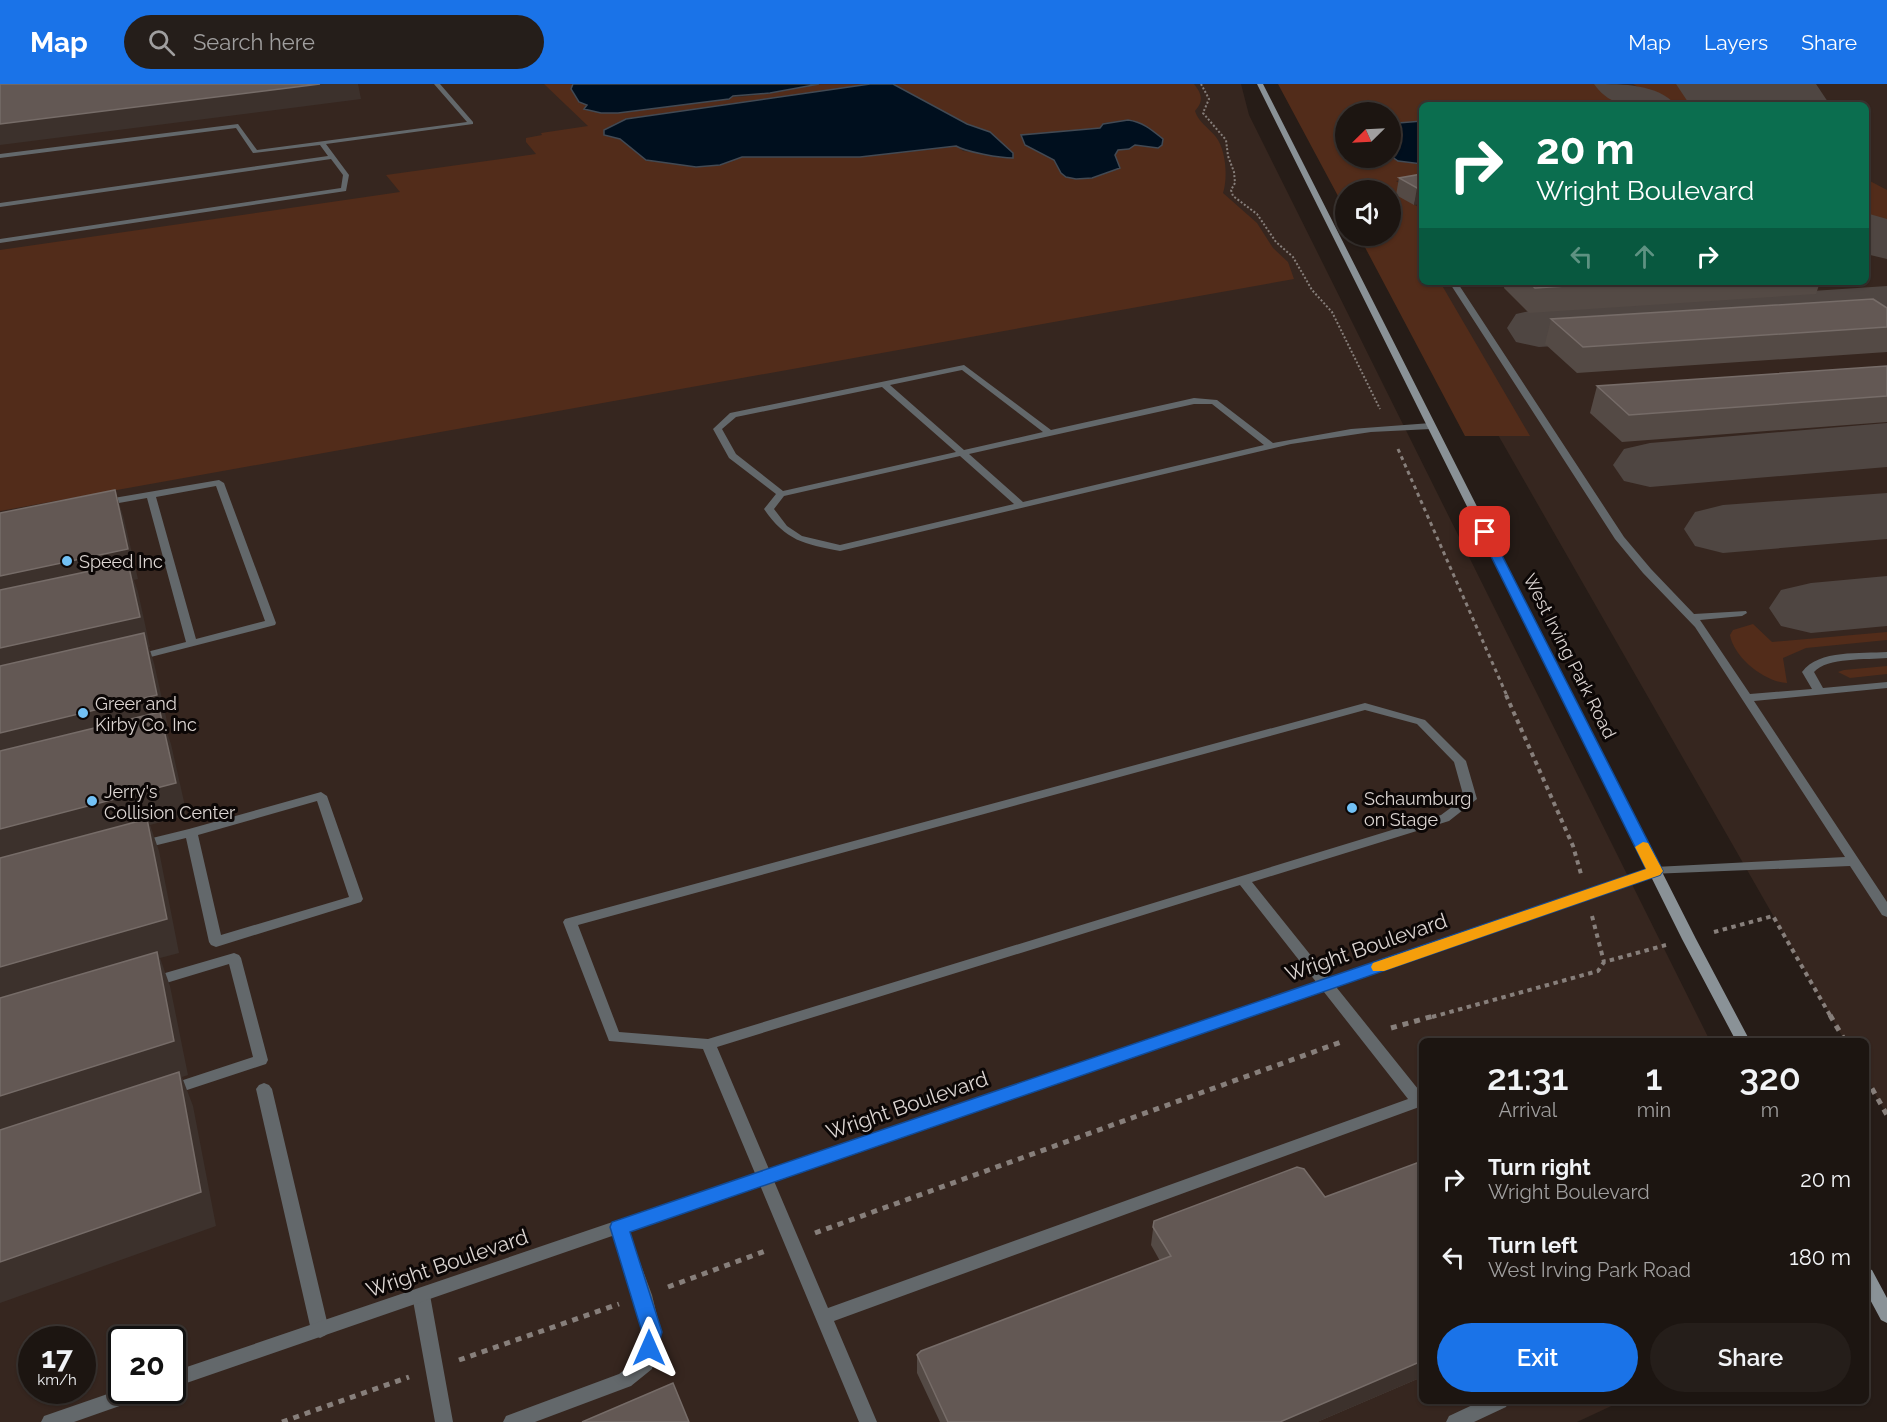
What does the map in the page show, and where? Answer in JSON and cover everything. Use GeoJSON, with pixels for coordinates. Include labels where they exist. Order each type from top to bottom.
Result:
{"type":"FeatureCollection","features":[{"type":"Feature","properties":{"kind":"main road","name":"West Irving Park Road"},"geometry":{"type":"LineString","coordinates":[[1260,84],[1655,871],[1741,1038]]}},
{"type":"Feature","properties":{"kind":"main road"},"geometry":{"type":"LineString","coordinates":[[1869,1281],[1887,1315]]}},
{"type":"Feature","properties":{"kind":"street"},"geometry":{"type":"LineString","coordinates":[[0,156],[238,126],[255,153],[471,123],[437,84]]}},
{"type":"Feature","properties":{"kind":"street"},"geometry":{"type":"LineString","coordinates":[[0,241],[344,190],[346,175],[322,143]]}},
{"type":"Feature","properties":{"kind":"street"},"geometry":{"type":"LineString","coordinates":[[0,205],[332,157]]}},
{"type":"Feature","properties":{"kind":"street"},"geometry":{"type":"LineString","coordinates":[[1455,285],[1620,539],[1647,571],[1693,617],[1887,912]]}},
{"type":"Feature","properties":{"kind":"street"},"geometry":{"type":"LineString","coordinates":[[781,494],[732,456],[717,429],[733,415],[964,367],[1049,433]]}},
{"type":"Feature","properties":{"kind":"street"},"geometry":{"type":"LineString","coordinates":[[884,384],[1021,505]]}},
{"type":"Feature","properties":{"kind":"street"},"geometry":{"type":"LineString","coordinates":[[1271,446],[1214,402],[1194,400],[781,494],[769,509],[779,526],[802,541],[840,548],[1311,437],[1388,426],[1431,426]]}},
{"type":"Feature","properties":{"kind":"street"},"geometry":{"type":"LineString","coordinates":[[86,505],[219,483],[271,623],[127,660]]}},
{"type":"Feature","properties":{"kind":"street"},"geometry":{"type":"LineString","coordinates":[[151,495],[192,643]]}},
{"type":"Feature","properties":{"kind":"street"},"geometry":{"type":"LineString","coordinates":[[1693,617],[1742,613]]}},
{"type":"Feature","properties":{"kind":"street"},"geometry":{"type":"LineString","coordinates":[[1819,692],[1808,672],[1814,664],[1827,660],[1887,655]]}},
{"type":"Feature","properties":{"kind":"street"},"geometry":{"type":"LineString","coordinates":[[1747,698],[1887,685]]}},
{"type":"Feature","properties":{"kind":"street"},"geometry":{"type":"LineString","coordinates":[[1365,706],[1421,722],[1460,761],[1471,800],[1445,818],[708,1044],[614,1037],[570,922],[1365,706]]}},
{"type":"Feature","properties":{"kind":"street"},"geometry":{"type":"LineString","coordinates":[[123,850],[321,796],[356,899],[216,942],[191,833]]}},
{"type":"Feature","properties":{"kind":"street","name":"Wright Boulevard"},"geometry":{"type":"LineString","coordinates":[[186,1375],[1655,871],[1855,861]]}},
{"type":"Feature","properties":{"kind":"street"},"geometry":{"type":"LineString","coordinates":[[1244,880],[1325,985],[1419,1099]]}},
{"type":"Feature","properties":{"kind":"street"},"geometry":{"type":"LineString","coordinates":[[134,988],[234,958],[261,1060],[151,1096]]}},
{"type":"Feature","properties":{"kind":"street"},"geometry":{"type":"LineString","coordinates":[[708,1044],[868,1422]]}},
{"type":"Feature","properties":{"kind":"street"},"geometry":{"type":"LineString","coordinates":[[264,1089],[320,1330]]}},
{"type":"Feature","properties":{"kind":"street"},"geometry":{"type":"LineString","coordinates":[[824,1317],[1419,1100]]}},
{"type":"Feature","properties":{"kind":"street"},"geometry":{"type":"LineString","coordinates":[[512,1422],[626,1380],[646,1363],[652,1332],[643,1295],[619,1227]]}},
{"type":"Feature","properties":{"kind":"street"},"geometry":{"type":"LineString","coordinates":[[421,1295],[444,1422]]}},
{"type":"Feature","properties":{"kind":"street"},"geometry":{"type":"LineString","coordinates":[[50,1422],[108,1402]]}},
{"type":"Feature","properties":{"kind":"street"},"geometry":{"type":"LineString","coordinates":[[1455,1422],[1494,1404]]}},
{"type":"Feature","properties":{"kind":"path"},"geometry":{"type":"LineString","coordinates":[[1201,84],[1209,99],[1203,113],[1226,140],[1228,156],[1234,172],[1235,183],[1231,190],[1233,196],[1257,214],[1275,242],[1293,257],[1312,290],[1332,312],[1388,426],[1574,846]]}},
{"type":"Feature","properties":{"kind":"path"},"geometry":{"type":"LineString","coordinates":[[1773,916],[1843,1038]]}},
{"type":"Feature","properties":{"kind":"path"},"geometry":{"type":"LineString","coordinates":[[282,1422],[792,1242],[1309,1052],[1598,970],[1604,962]]}},
{"type":"Feature","properties":{"kind":"path"},"geometry":{"type":"LineString","coordinates":[[1869,1083],[1887,1114]]}},
{"type":"Feature","properties":{"kind":"shaded area"},"geometry":{"type":"Polygon","coordinates":[[[0,84],[1241,84],[1249,115],[1709,1038],[1419,1038],[1419,1404],[1616,1404],[1577,1422],[0,1422],[0,84]]]}},
{"type":"Feature","properties":{"kind":"shaded area"},"geometry":{"type":"Polygon","coordinates":[[[544,84],[573,84],[571,89],[579,102],[588,104],[585,108],[749,96],[819,84],[870,84],[626,119],[614,124],[604,135],[620,139],[646,160],[696,167],[720,165],[742,157],[859,157],[956,146],[963,151],[992,154],[990,132],[967,124],[893,84],[1194,84],[1201,98],[1195,111],[1201,122],[1216,137],[1224,156],[1226,172],[1223,193],[1257,223],[1273,248],[1288,262],[1294,279],[0,511],[0,250],[400,192],[386,175],[536,154],[526,142],[526,138],[542,135],[541,133],[588,126],[544,84]],[[1128,120],[1103,123],[1100,128],[1022,135],[1025,145],[1054,160],[1061,173],[1120,167],[1115,154],[1117,150],[1129,149],[1135,144],[1158,148],[1128,120]]]}},
{"type":"Feature","properties":{"kind":"shaded area"},"geometry":{"type":"Polygon","coordinates":[[[1278,84],[1603,84],[1633,102],[1419,102],[1419,177],[1401,180],[1335,180],[1335,190],[1278,84]]]}},
{"type":"Feature","properties":{"kind":"shaded area"},"geometry":{"type":"Polygon","coordinates":[[[1301,84],[1887,84],[1887,1115],[1869,1083],[1869,1038],[1843,1038],[1458,365],[1395,246],[1401,246],[1401,180],[1355,180],[1349,168],[1401,168],[1401,102],[1335,102],[1335,144],[1301,84]]]}},
{"type":"Feature","properties":{"kind":"shaded area"},"geometry":{"type":"Polygon","coordinates":[[[1633,84],[1694,84],[1727,102],[1663,102],[1633,84]]]}},
{"type":"Feature","properties":{"kind":"shaded area"},"geometry":{"type":"Polygon","coordinates":[[[1771,84],[1815,84],[1813,94],[1829,102],[1806,102],[1771,84]]]}},
{"type":"Feature","properties":{"kind":"shaded area"},"geometry":{"type":"Polygon","coordinates":[[[1869,181],[1887,190],[1887,232],[1869,221],[1869,181]]]}},
{"type":"Feature","properties":{"kind":"shaded area"},"geometry":{"type":"Polygon","coordinates":[[[1401,184],[1415,192],[1401,194],[1401,184]]]}},
{"type":"Feature","properties":{"kind":"shaded area"},"geometry":{"type":"Polygon","coordinates":[[[1401,197],[1419,207],[1419,285],[1442,285],[1530,436],[1465,436],[1364,246],[1401,246],[1401,197]]]}},
{"type":"Feature","properties":{"kind":"shaded area"},"geometry":{"type":"Polygon","coordinates":[[[1753,624],[1772,642],[1887,632],[1887,640],[1806,648],[1783,658],[1787,683],[1778,682],[1752,667],[1733,644],[1730,635],[1733,630],[1753,624]]]}},
{"type":"Feature","properties":{"kind":"shaded area"},"geometry":{"type":"Polygon","coordinates":[[[1887,666],[1887,674],[1850,678],[1838,672],[1844,670],[1887,666]]]}},
{"type":"Feature","properties":{"kind":"water"},"geometry":{"type":"Polygon","coordinates":[[[573,84],[819,84],[770,93],[733,96],[729,99],[618,113],[601,113],[584,109],[587,105],[579,102],[571,89],[573,84]]]}},
{"type":"Feature","properties":{"kind":"water"},"geometry":{"type":"Polygon","coordinates":[[[870,84],[893,84],[967,124],[990,132],[1013,153],[1013,158],[983,154],[956,146],[860,157],[742,157],[720,165],[696,167],[646,160],[620,139],[604,135],[604,130],[626,119],[870,84]]]}},
{"type":"Feature","properties":{"kind":"water"},"geometry":{"type":"Polygon","coordinates":[[[1128,120],[1151,130],[1163,139],[1162,145],[1158,148],[1135,145],[1129,149],[1118,150],[1115,155],[1120,168],[1092,178],[1066,177],[1054,160],[1025,145],[1021,135],[1100,128],[1103,124],[1128,120]]]}},
{"type":"Feature","properties":{"kind":"water"},"geometry":{"type":"Polygon","coordinates":[[[1419,121],[1419,164],[1401,161],[1401,123],[1419,121]]]}},
{"type":"Feature","properties":{"kind":"building"},"geometry":{"type":"Polygon","coordinates":[[[0,84],[320,84],[0,124],[0,84]]]}},
{"type":"Feature","properties":{"kind":"building"},"geometry":{"type":"Polygon","coordinates":[[[1419,175],[1419,188],[1417,188],[1399,178],[1419,175]]]}},
{"type":"Feature","properties":{"kind":"building"},"geometry":{"type":"Polygon","coordinates":[[[1532,285],[1582,285],[1535,288],[1532,285]]]}},
{"type":"Feature","properties":{"kind":"building"},"geometry":{"type":"Polygon","coordinates":[[[1873,299],[1887,308],[1887,327],[1583,347],[1551,319],[1873,299]]]}},
{"type":"Feature","properties":{"kind":"building"},"geometry":{"type":"Polygon","coordinates":[[[1887,366],[1887,396],[1629,415],[1597,386],[1887,366]]]}},
{"type":"Feature","properties":{"kind":"building"},"geometry":{"type":"Polygon","coordinates":[[[115,490],[128,549],[0,576],[0,513],[115,490]]]}},
{"type":"Feature","properties":{"kind":"building"},"geometry":{"type":"Polygon","coordinates":[[[128,563],[140,617],[0,648],[0,590],[128,563]]]}},
{"type":"Feature","properties":{"kind":"building"},"geometry":{"type":"Polygon","coordinates":[[[144,633],[157,695],[0,733],[0,666],[144,633]]]}},
{"type":"Feature","properties":{"kind":"building"},"geometry":{"type":"Polygon","coordinates":[[[160,712],[176,783],[0,829],[0,751],[160,712]]]}},
{"type":"Feature","properties":{"kind":"building"},"geometry":{"type":"Polygon","coordinates":[[[147,819],[167,919],[0,967],[0,858],[147,819]]]}},
{"type":"Feature","properties":{"kind":"building"},"geometry":{"type":"Polygon","coordinates":[[[157,952],[174,1041],[0,1096],[0,998],[157,952]]]}},
{"type":"Feature","properties":{"kind":"building"},"geometry":{"type":"Polygon","coordinates":[[[179,1072],[201,1192],[0,1262],[0,1130],[179,1072]]]}},
{"type":"Feature","properties":{"kind":"building"},"geometry":{"type":"Polygon","coordinates":[[[1419,1162],[1419,1362],[1280,1422],[948,1422],[917,1355],[921,1351],[1171,1256],[1153,1227],[1154,1221],[1297,1167],[1304,1169],[1325,1197],[1419,1162]]]}},
{"type":"Feature","properties":{"kind":"building"},"geometry":{"type":"Polygon","coordinates":[[[673,1383],[689,1422],[582,1422],[673,1383]]]}},
{"type":"Feature","properties":{"kind":"taxiway"},"geometry":{"type":"LineString","coordinates":[[1617,84],[1648,102]]}},
{"type":"Feature","properties":{"kind":"taxiway"},"geometry":{"type":"LineString","coordinates":[[1869,232],[1887,242]]}},
{"type":"Feature","properties":{"kind":"taxiway"},"geometry":{"type":"LineString","coordinates":[[1539,328],[1887,305]]}},
{"type":"Feature","properties":{"kind":"taxiway"},"geometry":{"type":"LineString","coordinates":[[1650,465],[1887,445]]}},
{"type":"Feature","properties":{"kind":"taxiway"},"geometry":{"type":"LineString","coordinates":[[1723,529],[1887,516]]}},
{"type":"Feature","properties":{"kind":"taxiway"},"geometry":{"type":"LineString","coordinates":[[1811,608],[1887,601]]}},
{"type":"Feature","properties":{"kind":"runway"},"geometry":{"type":"LineString","coordinates":[[1732,84],[1766,102]]}},
{"type":"Feature","properties":{"kind":"slow traffic"},"geometry":{"type":"LineString","coordinates":[[1379,967],[1655,871],[1643,847]]}},
{"type":"Feature","properties":{"kind":"place","name":"Speed Inc"},"geometry":{"type":"Point","coordinates":[67,561]}},
{"type":"Feature","properties":{"kind":"place","name":"Greer and Kirby Co. Inc"},"geometry":{"type":"Point","coordinates":[83,713]}},
{"type":"Feature","properties":{"kind":"place","name":"Jerry's Collision Center"},"geometry":{"type":"Point","coordinates":[92,801]}},
{"type":"Feature","properties":{"kind":"place","name":"Schaumburg on Stage"},"geometry":{"type":"Point","coordinates":[1352,808]}},
{"type":"Feature","properties":{"kind":"route"},"geometry":{"type":"LineString","coordinates":[[649,1348],[652,1332],[648,1314],[619,1227],[1655,871],[1485,532]]}}]}
